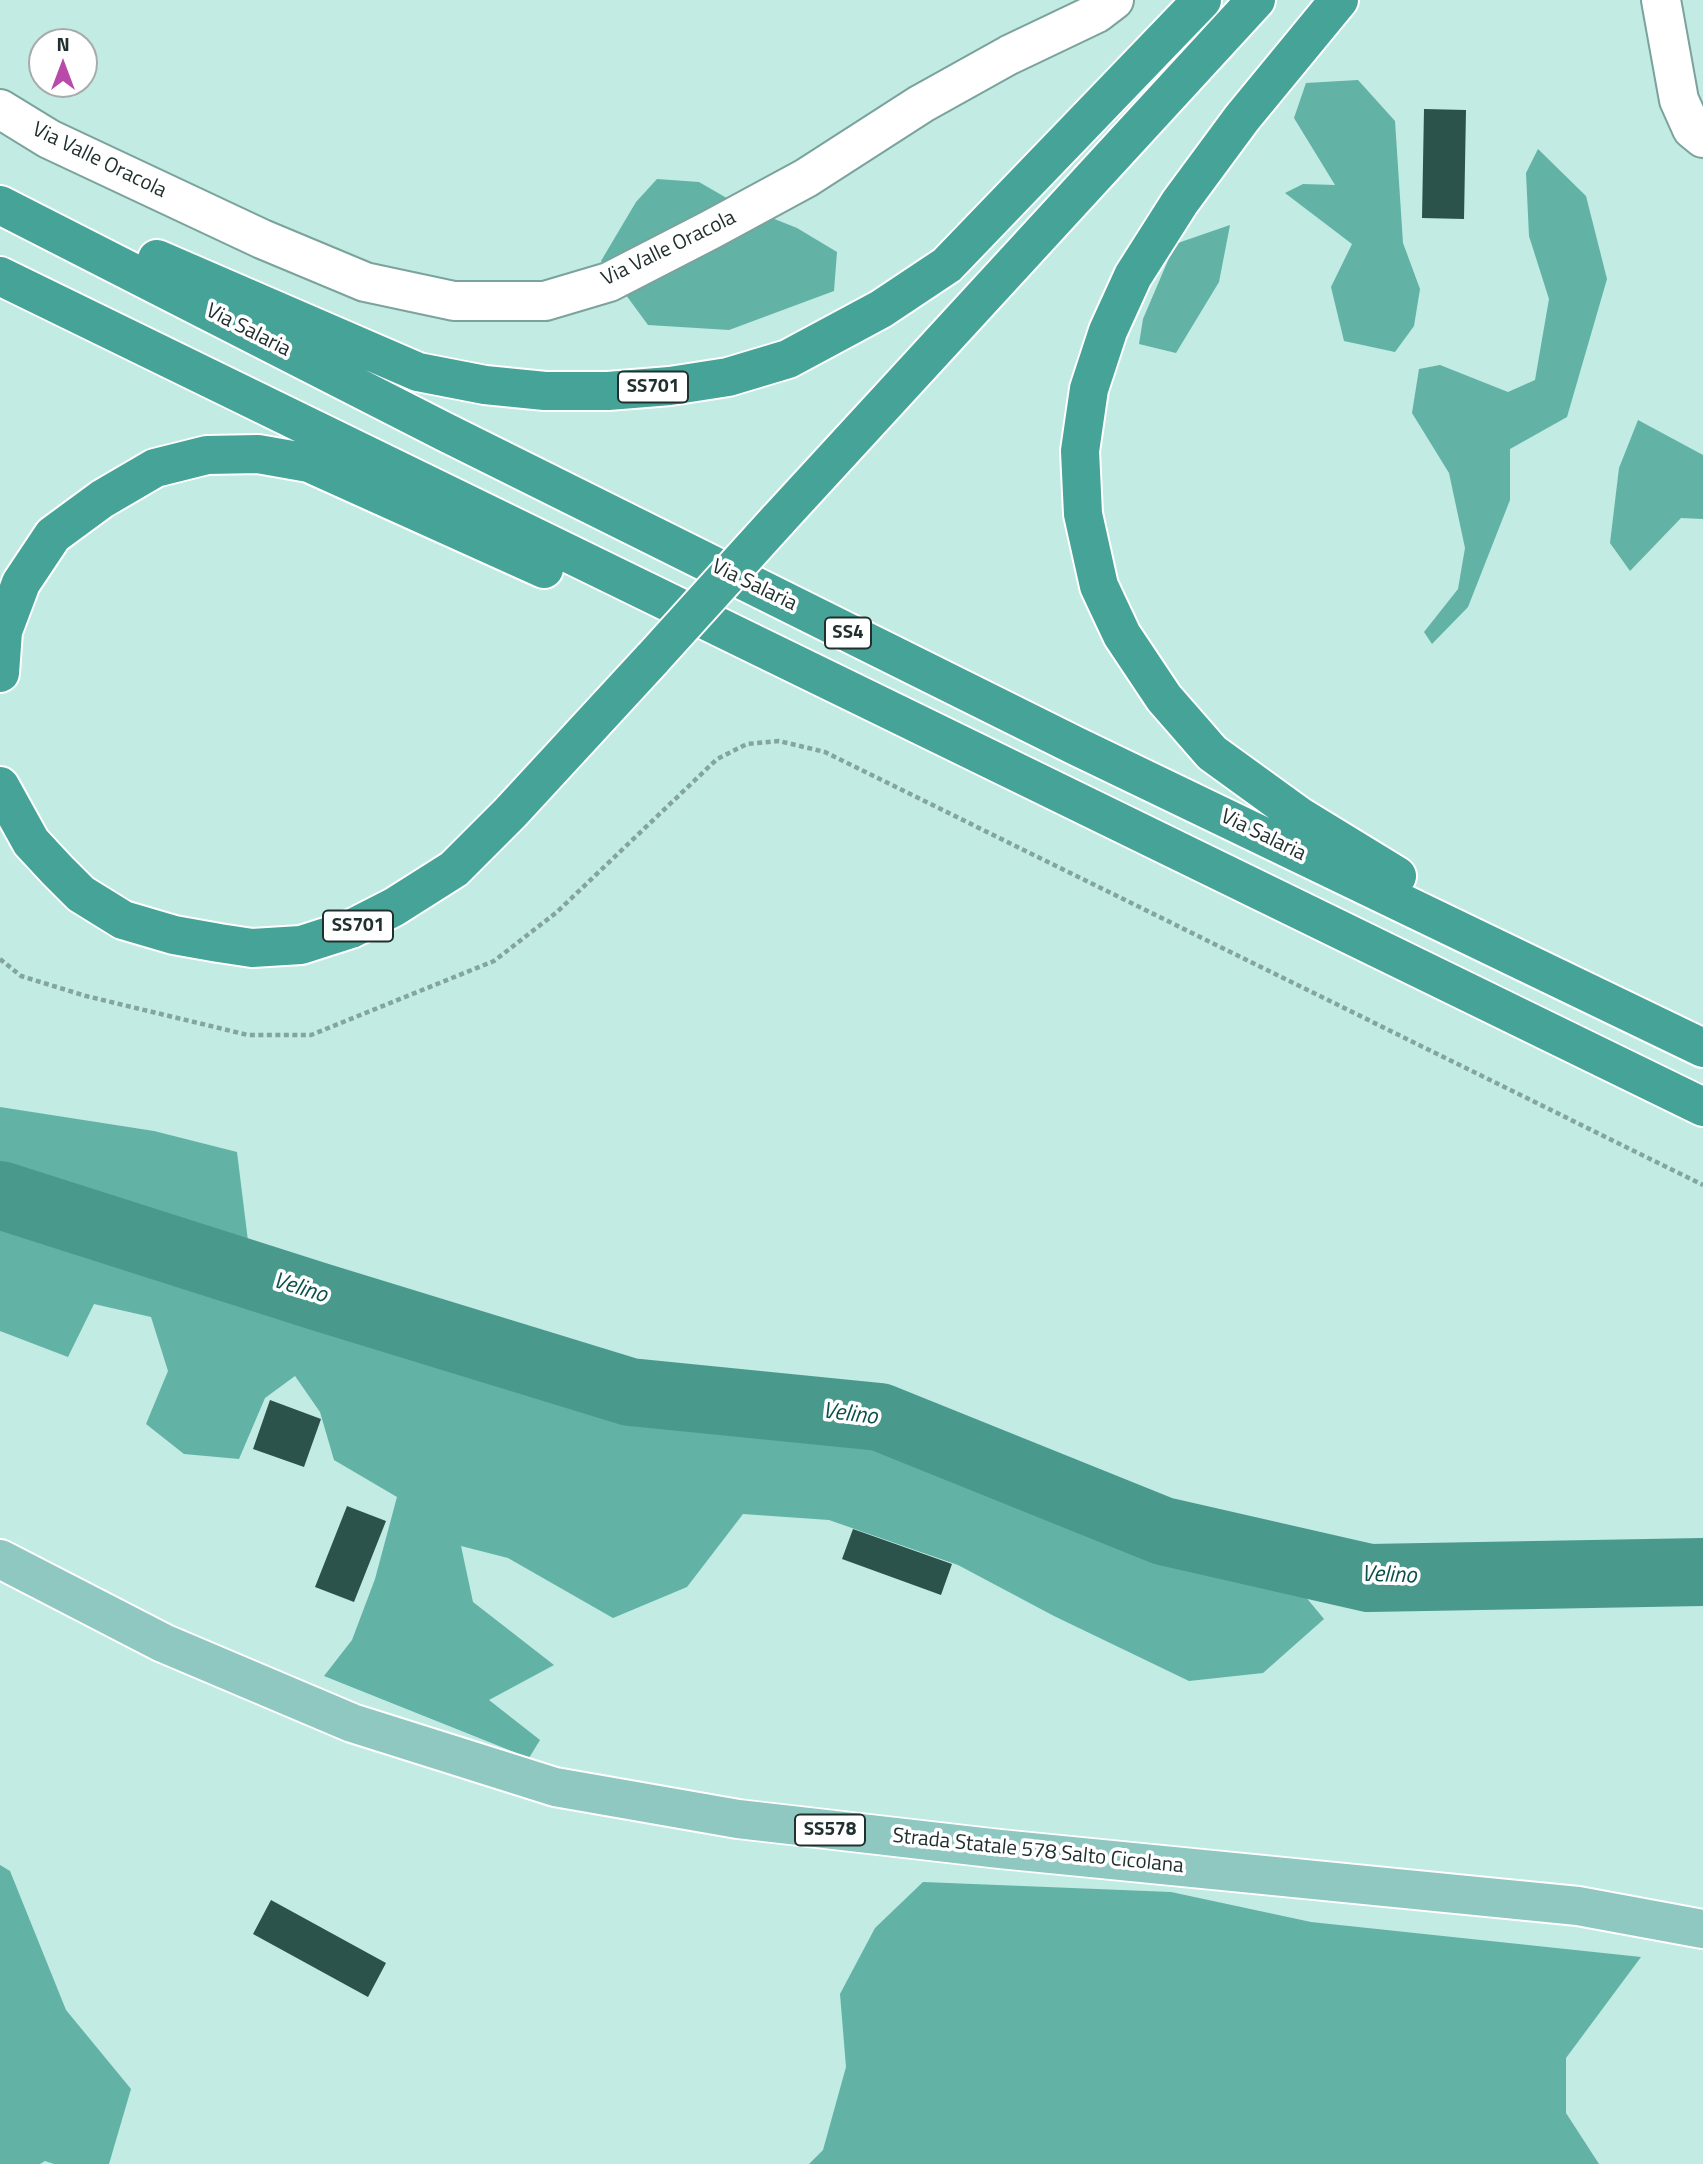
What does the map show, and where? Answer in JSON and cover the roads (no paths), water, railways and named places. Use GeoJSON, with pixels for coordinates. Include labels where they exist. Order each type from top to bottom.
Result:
{"type":"FeatureCollection","features":[{"type":"Feature","properties":{"kind":"highway","name":"SS701"},"geometry":{"type":"LineString","coordinates":[[0,191],[418,372],[485,385],[545,391],[608,391],[670,386],[728,377],[788,359],[881,309],[947,265],[1202,0]]}},
{"type":"Feature","properties":{"kind":"highway","name":"SS701"},"geometry":{"type":"LineString","coordinates":[[0,759],[7,797],[31,842],[81,894],[123,920],[174,935],[251,948],[300,945],[351,929],[394,907],[454,869],[510,813],[1256,0]]}},
{"type":"Feature","properties":{"kind":"highway"},"geometry":{"type":"LineString","coordinates":[[1339,0],[1242,118],[1180,202],[1133,276],[1108,331],[1089,388],[1080,451],[1083,514],[1099,586],[1122,635],[1164,698],[1212,753],[1299,816],[1585,990]]}},
{"type":"Feature","properties":{"kind":"highway","name":"Via Salaria"},"geometry":{"type":"LineString","coordinates":[[0,205],[445,432],[1064,740],[1703,1048]]}},
{"type":"Feature","properties":{"kind":"highway","name":"SS4"},"geometry":{"type":"LineString","coordinates":[[0,276],[1703,1107]]}},
{"type":"Feature","properties":{"kind":"highway"},"geometry":{"type":"LineString","coordinates":[[0,673],[4,631],[21,583],[52,535],[102,499],[155,468],[207,455],[258,454],[309,463],[812,692],[1111,817]]}},
{"type":"Feature","properties":{"kind":"main road","name":"Strada Statale 578 Salto Cicolana"},"geometry":{"type":"LineString","coordinates":[[0,1559],[163,1643],[352,1723],[555,1787],[738,1819],[1000,1849],[1578,1906],[1703,1929]]}},
{"type":"Feature","properties":{"kind":"street","name":"Via Valle Oracola"},"geometry":{"type":"LineString","coordinates":[[0,108],[49,139],[262,239],[365,282],[454,300],[545,300],[609,282],[710,230],[806,178],[932,98],[1009,55],[1097,13],[1114,0]]}},
{"type":"Feature","properties":{"kind":"street"},"geometry":{"type":"LineString","coordinates":[[1661,0],[1679,100],[1692,130],[1703,138]]}},
{"type":"Feature","properties":{"kind":"waterway","name":"Velino"},"geometry":{"type":"LineString","coordinates":[[0,1195],[630,1392],[880,1417],[1163,1531],[1369,1578],[1703,1572]]}}]}
